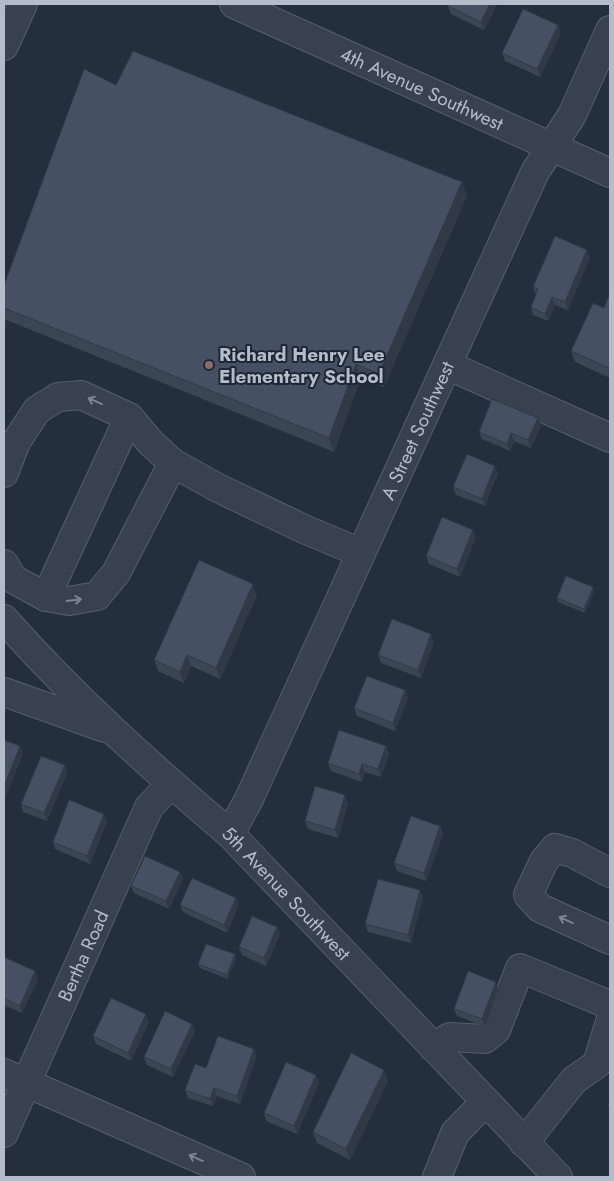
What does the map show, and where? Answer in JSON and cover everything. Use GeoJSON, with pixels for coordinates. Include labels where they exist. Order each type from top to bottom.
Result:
{"type":"FeatureCollection","features":[{"type":"Feature","properties":{"kind":"street"},"geometry":{"type":"LineString","coordinates":[[4,46],[23,4]]}},
{"type":"Feature","properties":{"kind":"street","name":"4th Avenue Southwest"},"geometry":{"type":"LineString","coordinates":[[234,4],[610,173]]}},
{"type":"Feature","properties":{"kind":"street","name":"A Street Southwest"},"geometry":{"type":"LineString","coordinates":[[230,834],[249,799],[535,172],[572,115],[610,30]]}},
{"type":"Feature","properties":{"kind":"street"},"geometry":{"type":"LineString","coordinates":[[447,364],[610,438]]}},
{"type":"Feature","properties":{"kind":"street"},"geometry":{"type":"LineString","coordinates":[[4,473],[16,442],[37,410],[58,397],[81,394],[129,416],[151,443],[173,463],[218,488],[361,553]]}},
{"type":"Feature","properties":{"kind":"street"},"geometry":{"type":"LineString","coordinates":[[46,597],[129,416]]}},
{"type":"Feature","properties":{"kind":"street"},"geometry":{"type":"LineString","coordinates":[[4,564],[13,579],[46,597],[70,601],[97,596],[116,573],[173,463]]}},
{"type":"Feature","properties":{"kind":"street","name":"5th Avenue Southwest"},"geometry":{"type":"LineString","coordinates":[[4,619],[30,648],[113,731],[230,834],[558,1177]]}},
{"type":"Feature","properties":{"kind":"street"},"geometry":{"type":"LineString","coordinates":[[4,692],[113,731]]}},
{"type":"Feature","properties":{"kind":"street","name":"Bertha Road"},"geometry":{"type":"LineString","coordinates":[[4,1133],[15,1078],[149,807],[171,784]]}},
{"type":"Feature","properties":{"kind":"street"},"geometry":{"type":"LineString","coordinates":[[610,873],[572,853],[555,848],[544,861],[528,895],[540,908],[610,940]]}},
{"type":"Feature","properties":{"kind":"street"},"geometry":{"type":"LineString","coordinates":[[432,1047],[450,1037],[485,1039],[496,1030],[520,968],[610,1005]]}},
{"type":"Feature","properties":{"kind":"street"},"geometry":{"type":"LineString","coordinates":[[524,1143],[574,1080],[597,1064],[610,1022]]}},
{"type":"Feature","properties":{"kind":"street"},"geometry":{"type":"LineString","coordinates":[[15,1078],[241,1177]]}},
{"type":"Feature","properties":{"kind":"street"},"geometry":{"type":"LineString","coordinates":[[437,1177],[455,1133],[485,1102]]}},
{"type":"Feature","properties":{"kind":"building"},"geometry":{"type":"Polygon","coordinates":[[[449,4],[490,4],[481,22],[448,6],[449,4]]]}},
{"type":"Feature","properties":{"kind":"building"},"geometry":{"type":"Polygon","coordinates":[[[523,9],[558,25],[537,69],[502,53],[523,9]]]}},
{"type":"Feature","properties":{"kind":"building"},"geometry":{"type":"Polygon","coordinates":[[[133,51],[462,182],[379,374],[356,364],[329,438],[4,308],[4,285],[84,69],[116,85],[133,51]]]}},
{"type":"Feature","properties":{"kind":"building"},"geometry":{"type":"Polygon","coordinates":[[[555,236],[587,250],[565,302],[552,297],[545,314],[531,307],[538,289],[533,287],[555,236]]]}},
{"type":"Feature","properties":{"kind":"building"},"geometry":{"type":"Polygon","coordinates":[[[610,293],[609,368],[571,351],[593,303],[604,308],[610,293]]]}},
{"type":"Feature","properties":{"kind":"building"},"geometry":{"type":"Polygon","coordinates":[[[492,399],[538,418],[528,440],[511,433],[507,444],[479,432],[492,399]]]}},
{"type":"Feature","properties":{"kind":"building"},"geometry":{"type":"Polygon","coordinates":[[[467,454],[495,466],[482,499],[453,487],[467,454]]]}},
{"type":"Feature","properties":{"kind":"building"},"geometry":{"type":"Polygon","coordinates":[[[442,517],[473,530],[457,569],[426,556],[442,517]]]}},
{"type":"Feature","properties":{"kind":"building"},"geometry":{"type":"Polygon","coordinates":[[[199,560],[253,584],[216,668],[187,655],[180,672],[154,660],[199,560]]]}},
{"type":"Feature","properties":{"kind":"building"},"geometry":{"type":"Polygon","coordinates":[[[566,576],[593,587],[584,609],[557,598],[566,576]]]}},
{"type":"Feature","properties":{"kind":"building"},"geometry":{"type":"Polygon","coordinates":[[[392,619],[431,634],[418,670],[378,655],[392,619]]]}},
{"type":"Feature","properties":{"kind":"building"},"geometry":{"type":"Polygon","coordinates":[[[367,676],[405,690],[393,723],[354,708],[367,676]]]}},
{"type":"Feature","properties":{"kind":"building"},"geometry":{"type":"Polygon","coordinates":[[[339,730],[386,746],[378,769],[362,764],[359,774],[328,763],[339,730]]]}},
{"type":"Feature","properties":{"kind":"building"},"geometry":{"type":"Polygon","coordinates":[[[4,740],[20,746],[4,787],[4,740]]]}},
{"type":"Feature","properties":{"kind":"building"},"geometry":{"type":"Polygon","coordinates":[[[41,756],[65,765],[44,813],[21,804],[41,756]]]}},
{"type":"Feature","properties":{"kind":"building"},"geometry":{"type":"Polygon","coordinates":[[[315,786],[345,795],[335,830],[305,821],[315,786]]]}},
{"type":"Feature","properties":{"kind":"building"},"geometry":{"type":"Polygon","coordinates":[[[69,800],[104,814],[87,856],[53,842],[69,800]]]}},
{"type":"Feature","properties":{"kind":"building"},"geometry":{"type":"Polygon","coordinates":[[[411,816],[440,826],[424,873],[394,863],[411,816]]]}},
{"type":"Feature","properties":{"kind":"building"},"geometry":{"type":"Polygon","coordinates":[[[145,856],[180,872],[166,901],[131,886],[145,856]]]}},
{"type":"Feature","properties":{"kind":"building"},"geometry":{"type":"Polygon","coordinates":[[[192,878],[236,898],[224,925],[180,905],[192,878]]]}},
{"type":"Feature","properties":{"kind":"building"},"geometry":{"type":"Polygon","coordinates":[[[378,879],[420,890],[408,935],[365,924],[378,879]]]}},
{"type":"Feature","properties":{"kind":"building"},"geometry":{"type":"Polygon","coordinates":[[[252,916],[277,927],[264,958],[239,947],[252,916]]]}},
{"type":"Feature","properties":{"kind":"building"},"geometry":{"type":"Polygon","coordinates":[[[206,944],[235,954],[227,975],[198,964],[206,944]]]}},
{"type":"Feature","properties":{"kind":"building"},"geometry":{"type":"Polygon","coordinates":[[[4,957],[35,971],[20,1006],[4,998],[4,957]]]}},
{"type":"Feature","properties":{"kind":"building"},"geometry":{"type":"Polygon","coordinates":[[[468,971],[496,982],[482,1019],[454,1009],[468,971]]]}},
{"type":"Feature","properties":{"kind":"building"},"geometry":{"type":"Polygon","coordinates":[[[111,998],[146,1014],[128,1053],[93,1036],[111,998]]]}},
{"type":"Feature","properties":{"kind":"building"},"geometry":{"type":"Polygon","coordinates":[[[165,1011],[192,1024],[171,1069],[144,1057],[165,1011]]]}},
{"type":"Feature","properties":{"kind":"building"},"geometry":{"type":"Polygon","coordinates":[[[218,1036],[254,1049],[237,1096],[214,1088],[210,1099],[185,1090],[195,1064],[206,1068],[218,1036]]]}},
{"type":"Feature","properties":{"kind":"building"},"geometry":{"type":"Polygon","coordinates":[[[351,1053],[384,1070],[346,1149],[313,1132],[351,1053]]]}},
{"type":"Feature","properties":{"kind":"building"},"geometry":{"type":"Polygon","coordinates":[[[286,1062],[316,1075],[294,1126],[264,1113],[286,1062]]]}},
{"type":"Feature","properties":{"kind":"place","name":"Richard Henry Lee Elementary School"},"geometry":{"type":"Point","coordinates":[209,365]}}]}
